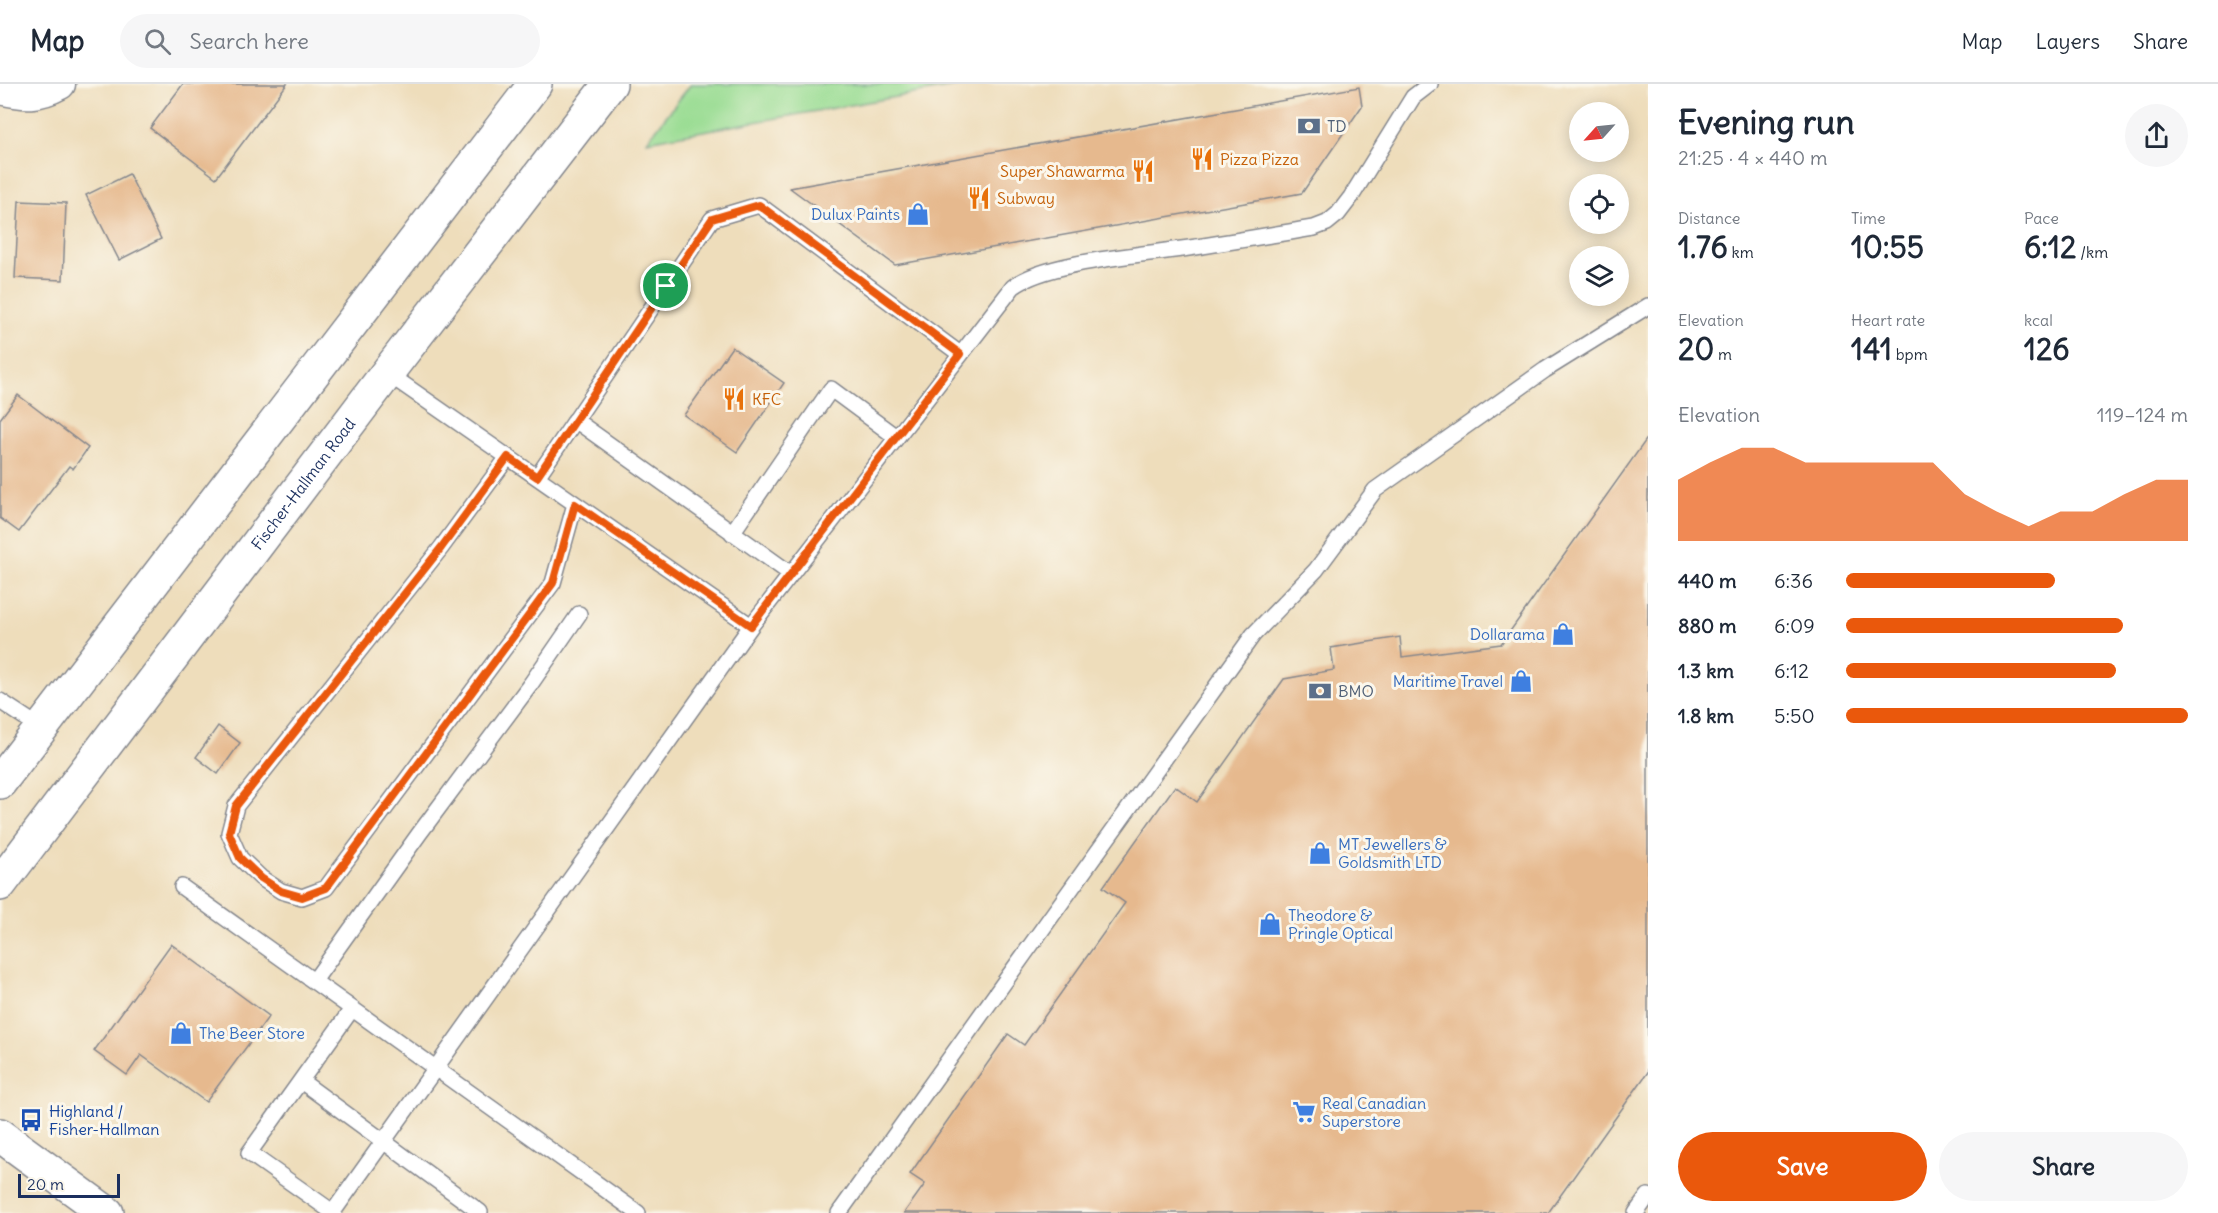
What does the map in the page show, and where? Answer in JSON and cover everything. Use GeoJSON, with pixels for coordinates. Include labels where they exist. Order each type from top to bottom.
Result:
{"type":"FeatureCollection","features":[{"type":"Feature","properties":{"kind":"main road"},"geometry":{"type":"LineString","coordinates":[[0,782],[535,84]]}},
{"type":"Feature","properties":{"kind":"main road","name":"Fischer-Hallman Road"},"geometry":{"type":"LineString","coordinates":[[0,884],[387,373],[610,84]]}},
{"type":"Feature","properties":{"kind":"main road"},"geometry":{"type":"LineString","coordinates":[[0,1135],[107,1213]]}},
{"type":"Feature","properties":{"kind":"street"},"geometry":{"type":"LineString","coordinates":[[0,89],[20,94],[44,92],[60,84]]}},
{"type":"Feature","properties":{"kind":"lane"},"geometry":{"type":"LineString","coordinates":[[352,1009],[249,1153],[334,1213],[751,626],[1012,287],[1021,280],[1065,266],[1218,244],[1314,228],[1328,223],[1351,197],[1413,97],[1430,84]]}},
{"type":"Feature","properties":{"kind":"lane"},"geometry":{"type":"LineString","coordinates":[[537,477],[712,219],[759,205],[960,354]]}},
{"type":"Feature","properties":{"kind":"lane"},"geometry":{"type":"LineString","coordinates":[[839,1213],[1253,635],[1316,570],[1375,490],[1545,370],[1648,306]]}},
{"type":"Feature","properties":{"kind":"lane"},"geometry":{"type":"LineString","coordinates":[[387,373],[751,626]]}},
{"type":"Feature","properties":{"kind":"lane"},"geometry":{"type":"LineString","coordinates":[[732,533],[831,389],[896,437]]}},
{"type":"Feature","properties":{"kind":"lane"},"geometry":{"type":"LineString","coordinates":[[575,420],[791,574]]}},
{"type":"Feature","properties":{"kind":"lane"},"geometry":{"type":"LineString","coordinates":[[508,457],[441,548],[236,806],[229,833],[240,858],[261,878],[281,891],[302,897],[326,888],[553,583],[575,504]]}},
{"type":"Feature","properties":{"kind":"lane"},"geometry":{"type":"LineString","coordinates":[[314,981],[579,614]]}},
{"type":"Feature","properties":{"kind":"lane"},"geometry":{"type":"LineString","coordinates":[[0,701],[42,728]]}},
{"type":"Feature","properties":{"kind":"lane"},"geometry":{"type":"LineString","coordinates":[[182,887],[638,1213]]}},
{"type":"Feature","properties":{"kind":"lane"},"geometry":{"type":"LineString","coordinates":[[301,1080],[480,1212]]}},
{"type":"Feature","properties":{"kind":"lane"},"geometry":{"type":"LineString","coordinates":[[1636,1213],[1648,1196]]}},
{"type":"Feature","properties":{"kind":"green space"},"geometry":{"type":"Polygon","coordinates":[[[691,84],[969,84],[647,141],[691,84]]]}},
{"type":"Feature","properties":{"kind":"building"},"geometry":{"type":"Polygon","coordinates":[[[183,84],[287,84],[216,178],[150,128],[183,84]]]}},
{"type":"Feature","properties":{"kind":"building"},"geometry":{"type":"Polygon","coordinates":[[[1359,87],[1362,106],[1302,193],[895,265],[790,188],[1359,87]]]}},
{"type":"Feature","properties":{"kind":"building"},"geometry":{"type":"Polygon","coordinates":[[[129,174],[161,239],[119,260],[86,195],[129,174]]]}},
{"type":"Feature","properties":{"kind":"building"},"geometry":{"type":"Polygon","coordinates":[[[19,201],[66,203],[63,280],[15,278],[19,201]]]}},
{"type":"Feature","properties":{"kind":"building","name":"KFC"},"geometry":{"type":"Polygon","coordinates":[[[732,347],[784,383],[737,452],[684,415],[732,347]]]}},
{"type":"Feature","properties":{"kind":"building"},"geometry":{"type":"Polygon","coordinates":[[[18,395],[88,448],[73,469],[69,466],[19,532],[0,518],[0,419],[18,395]]]}},
{"type":"Feature","properties":{"kind":"building"},"geometry":{"type":"Polygon","coordinates":[[[1648,437],[1648,1072],[1548,1213],[904,1213],[925,1184],[910,1174],[1008,1034],[1024,1045],[1125,903],[1103,887],[1175,786],[1197,802],[1284,679],[1334,670],[1331,648],[1400,637],[1402,657],[1501,644],[1648,437]]]}},
{"type":"Feature","properties":{"kind":"building"},"geometry":{"type":"Polygon","coordinates":[[[218,726],[240,743],[218,774],[196,757],[218,726]]]}},
{"type":"Feature","properties":{"kind":"building","name":"The Beer Store"},"geometry":{"type":"Polygon","coordinates":[[[171,944],[269,1016],[206,1102],[141,1055],[127,1075],[94,1051],[171,944]]]}},
{"type":"Feature","properties":{"kind":"place","name":"TD"},"geometry":{"type":"Point","coordinates":[1309,126]}},
{"type":"Feature","properties":{"kind":"place","name":"Pizza Pizza"},"geometry":{"type":"Point","coordinates":[1202,159]}},
{"type":"Feature","properties":{"kind":"place","name":"Super Shawarma"},"geometry":{"type":"Point","coordinates":[1143,171]}},
{"type":"Feature","properties":{"kind":"place","name":"Subway"},"geometry":{"type":"Point","coordinates":[979,198]}},
{"type":"Feature","properties":{"kind":"place","name":"Dulux Paints"},"geometry":{"type":"Point","coordinates":[918,214]}},
{"type":"Feature","properties":{"kind":"place","name":"KFC"},"geometry":{"type":"Point","coordinates":[734,399]}},
{"type":"Feature","properties":{"kind":"place","name":"Dollarama"},"geometry":{"type":"Point","coordinates":[1563,634]}},
{"type":"Feature","properties":{"kind":"place","name":"Maritime Travel"},"geometry":{"type":"Point","coordinates":[1521,681]}},
{"type":"Feature","properties":{"kind":"place","name":"BMO"},"geometry":{"type":"Point","coordinates":[1320,691]}},
{"type":"Feature","properties":{"kind":"place","name":"MT Jewellers & Goldsmith LTD"},"geometry":{"type":"Point","coordinates":[1320,853]}},
{"type":"Feature","properties":{"kind":"place","name":"Theodore & Pringle Optical"},"geometry":{"type":"Point","coordinates":[1270,924]}},
{"type":"Feature","properties":{"kind":"place","name":"The Beer Store"},"geometry":{"type":"Point","coordinates":[181,1033]}},
{"type":"Feature","properties":{"kind":"place","name":"Real Canadian Superstore"},"geometry":{"type":"Point","coordinates":[1304,1112]}},
{"type":"Feature","properties":{"kind":"place","name":"Highland / Fisher-Hallman"},"geometry":{"type":"Point","coordinates":[31,1120]}},
{"type":"Feature","properties":{"kind":"route"},"geometry":{"type":"LineString","coordinates":[[759,205],[960,354],[751,626],[575,504],[553,583],[326,888],[302,897],[281,891],[261,878],[240,858],[229,833],[236,806],[441,548],[508,457],[537,477],[666,286],[712,219],[759,205]]}}]}
